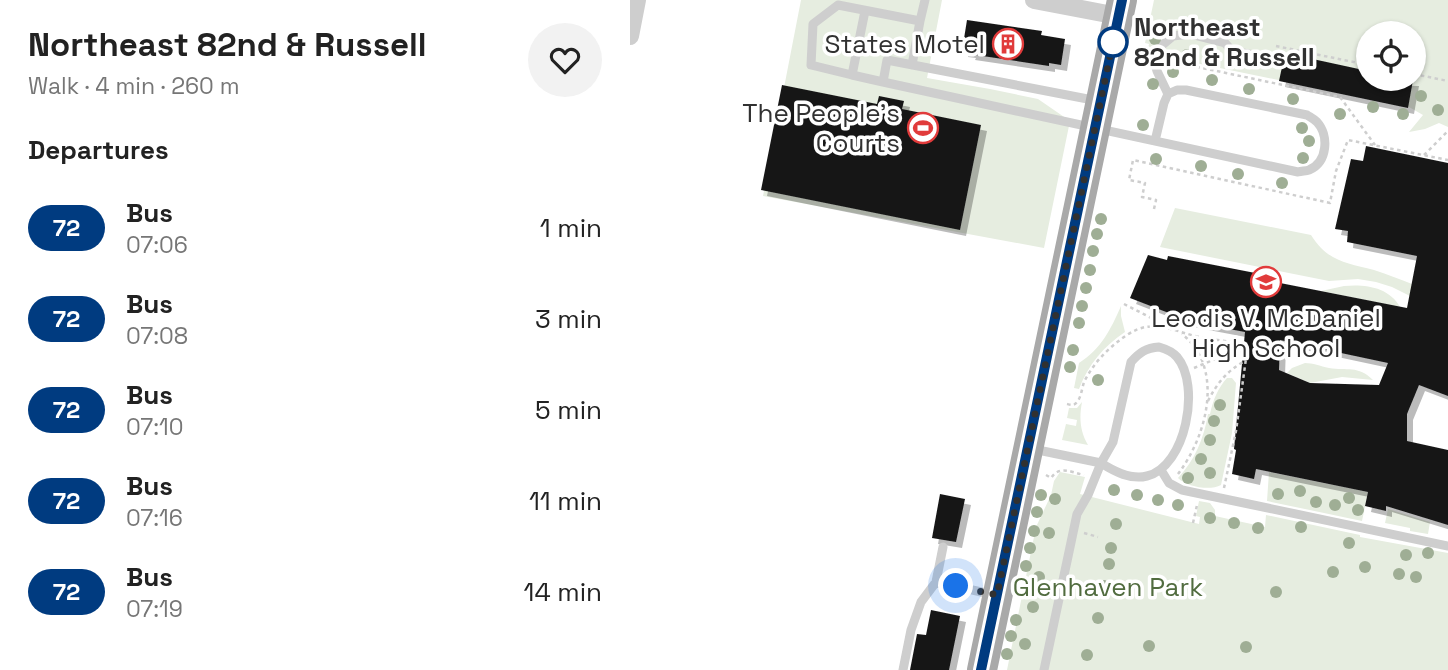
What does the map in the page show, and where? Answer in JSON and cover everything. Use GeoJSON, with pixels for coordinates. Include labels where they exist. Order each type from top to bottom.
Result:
{"type":"FeatureCollection","features":[{"type":"Feature","properties":{"kind":"main road"},"geometry":{"type":"LineString","coordinates":[[982,670],[1120,8]]}},
{"type":"Feature","properties":{"kind":"street"},"geometry":{"type":"LineString","coordinates":[[631,24],[637,0]]}},
{"type":"Feature","properties":{"kind":"street"},"geometry":{"type":"LineString","coordinates":[[1034,0],[1120,8]]}},
{"type":"Feature","properties":{"kind":"lane"},"geometry":{"type":"LineString","coordinates":[[912,65],[925,0]]}},
{"type":"Feature","properties":{"kind":"lane"},"geometry":{"type":"LineString","coordinates":[[920,21],[838,5],[813,24],[811,65],[883,82],[1098,115]]}},
{"type":"Feature","properties":{"kind":"lane"},"geometry":{"type":"LineString","coordinates":[[852,75],[865,11]]}},
{"type":"Feature","properties":{"kind":"lane"},"geometry":{"type":"LineString","coordinates":[[1168,94],[1155,64],[1156,53],[1173,36],[1189,34],[1225,43],[1232,51],[1270,58]]}},
{"type":"Feature","properties":{"kind":"lane"},"geometry":{"type":"LineString","coordinates":[[883,82],[887,60],[912,65],[1098,115],[1156,141],[1298,172],[1310,170],[1321,161],[1325,148],[1324,135],[1317,122],[1307,115],[1186,90],[1168,94],[1156,141]]}},
{"type":"Feature","properties":{"kind":"lane"},"geometry":{"type":"LineString","coordinates":[[1028,448],[1101,463],[1115,472],[1137,477],[1161,470],[1182,438],[1187,419],[1188,381],[1182,364],[1170,351],[1159,347],[1148,348],[1131,362],[1113,442],[1101,463],[1077,514],[1044,670]]}},
{"type":"Feature","properties":{"kind":"lane"},"geometry":{"type":"LineString","coordinates":[[1161,470],[1169,482],[1182,490],[1448,547]]}},
{"type":"Feature","properties":{"kind":"lane"},"geometry":{"type":"LineString","coordinates":[[903,670],[911,629],[921,602],[936,582],[943,547]]}},
{"type":"Feature","properties":{"kind":"lane"},"geometry":{"type":"LineString","coordinates":[[936,582],[997,595]]}},
{"type":"Feature","properties":{"kind":"path"},"geometry":{"type":"LineString","coordinates":[[1275,46],[1356,63]]}},
{"type":"Feature","properties":{"kind":"path"},"geometry":{"type":"LineString","coordinates":[[1156,58],[1340,97],[1375,145]]}},
{"type":"Feature","properties":{"kind":"path"},"geometry":{"type":"LineString","coordinates":[[1426,77],[1446,81],[1448,87]]}},
{"type":"Feature","properties":{"kind":"path"},"geometry":{"type":"LineString","coordinates":[[1424,155],[1448,131]]}},
{"type":"Feature","properties":{"kind":"path"},"geometry":{"type":"LineString","coordinates":[[1154,209],[1156,200],[1142,197],[1145,183],[1129,180],[1133,160],[1330,203],[1336,172],[1348,140],[1448,160]]}},
{"type":"Feature","properties":{"kind":"path"},"geometry":{"type":"LineString","coordinates":[[1125,304],[1168,327]]}},
{"type":"Feature","properties":{"kind":"path"},"geometry":{"type":"LineString","coordinates":[[1169,482],[1193,451],[1207,404],[1203,364],[1196,347],[1179,331]]}},
{"type":"Feature","properties":{"kind":"path"},"geometry":{"type":"LineString","coordinates":[[1185,372],[1220,357],[1247,351]]}},
{"type":"Feature","properties":{"kind":"path"},"geometry":{"type":"LineString","coordinates":[[1207,404],[1226,373],[1245,361]]}},
{"type":"Feature","properties":{"kind":"path"},"geometry":{"type":"LineString","coordinates":[[1043,473],[1051,478],[1062,470],[1096,478]]}},
{"type":"Feature","properties":{"kind":"path"},"geometry":{"type":"LineString","coordinates":[[1193,523],[1199,494]]}},
{"type":"Feature","properties":{"kind":"green space","name":"The People's Courts"},"geometry":{"type":"Polygon","coordinates":[[[801,0],[942,0],[927,78],[1038,99],[1070,121],[1044,248],[763,196],[801,0]]]}},
{"type":"Feature","properties":{"kind":"green space"},"geometry":{"type":"Polygon","coordinates":[[[1154,0],[1448,0],[1448,127],[1439,123],[1409,132],[1423,115],[1409,107],[1147,53],[1149,44],[1145,43],[1154,0]]]}},
{"type":"Feature","properties":{"kind":"green space"},"geometry":{"type":"Polygon","coordinates":[[[1175,208],[1311,235],[1317,244],[1338,260],[1412,284],[1410,296],[1376,282],[1358,279],[1329,281],[1160,247],[1175,208]]]}},
{"type":"Feature","properties":{"kind":"green space"},"geometry":{"type":"Polygon","coordinates":[[[1344,286],[1376,288],[1390,295],[1400,307],[1321,291],[1344,286]]]}},
{"type":"Feature","properties":{"kind":"green space"},"geometry":{"type":"Polygon","coordinates":[[[1121,306],[1125,332],[1097,357],[1079,389],[1074,388],[1079,363],[1104,338],[1121,306]]]}},
{"type":"Feature","properties":{"kind":"green space"},"geometry":{"type":"Polygon","coordinates":[[[1305,363],[1357,370],[1373,380],[1342,377],[1310,383],[1287,373],[1305,363]]]}},
{"type":"Feature","properties":{"kind":"green space"},"geometry":{"type":"Polygon","coordinates":[[[1227,378],[1232,378],[1236,383],[1232,433],[1221,485],[1211,488],[1193,486],[1178,478],[1198,448],[1214,399],[1227,378]]]}},
{"type":"Feature","properties":{"kind":"green space"},"geometry":{"type":"Polygon","coordinates":[[[1082,402],[1081,424],[1088,445],[1062,440],[1066,424],[1076,426],[1077,420],[1067,418],[1069,408],[1077,408],[1082,402]]]}},
{"type":"Feature","properties":{"kind":"green space","name":"Glenhaven Park"},"geometry":{"type":"Polygon","coordinates":[[[1060,472],[1085,477],[1080,494],[1199,524],[1200,517],[1196,516],[1199,501],[1210,503],[1215,510],[1215,516],[1265,527],[1266,515],[1360,537],[1448,553],[1448,670],[1007,670],[1036,527],[1060,472]]]}},
{"type":"Feature","properties":{"kind":"green space"},"geometry":{"type":"Polygon","coordinates":[[[1269,472],[1368,492],[1362,521],[1267,501],[1269,472]]]}},
{"type":"Feature","properties":{"kind":"green space"},"geometry":{"type":"Polygon","coordinates":[[[1388,509],[1430,522],[1428,534],[1385,523],[1388,509]]]}},
{"type":"Feature","properties":{"kind":"building","name":"States Motel"},"geometry":{"type":"Polygon","coordinates":[[[967,20],[1042,31],[1041,35],[1065,39],[1061,65],[1049,63],[1049,66],[962,51],[967,20]]]}},
{"type":"Feature","properties":{"kind":"building"},"geometry":{"type":"Polygon","coordinates":[[[1285,53],[1356,68],[1356,91],[1411,91],[1408,108],[1279,81],[1285,53]]]}},
{"type":"Feature","properties":{"kind":"building"},"geometry":{"type":"Polygon","coordinates":[[[782,85],[877,104],[879,96],[904,101],[902,109],[981,125],[960,230],[761,190],[782,85]]]}},
{"type":"Feature","properties":{"kind":"building"},"geometry":{"type":"Polygon","coordinates":[[[1366,146],[1448,163],[1448,396],[1419,385],[1407,414],[1407,441],[1448,450],[1448,525],[1386,506],[1386,511],[1365,506],[1368,492],[1256,469],[1254,479],[1232,474],[1245,332],[1192,322],[1130,298],[1148,255],[1167,260],[1168,256],[1276,277],[1275,282],[1407,308],[1417,256],[1347,242],[1348,231],[1335,229],[1351,159],[1363,161],[1366,146]],[[1280,340],[1279,370],[1310,383],[1379,385],[1388,363],[1280,340]]]}},
{"type":"Feature","properties":{"kind":"building"},"geometry":{"type":"Polygon","coordinates":[[[940,494],[965,499],[956,542],[932,538],[940,494]]]}},
{"type":"Feature","properties":{"kind":"building"},"geometry":{"type":"Polygon","coordinates":[[[931,610],[960,616],[949,670],[910,670],[917,634],[926,635],[931,610]]]}},
{"type":"Feature","properties":{"kind":"bus line","name":"72"},"geometry":{"type":"LineString","coordinates":[[981,670],[1122,0]]}},
{"type":"Feature","properties":{"kind":"place","name":"Northeast 82nd & Russell"},"geometry":{"type":"Point","coordinates":[1113,42]}},
{"type":"Feature","properties":{"kind":"place","name":"States Motel"},"geometry":{"type":"Point","coordinates":[1008,44]}},
{"type":"Feature","properties":{"kind":"place","name":"The People's Courts"},"geometry":{"type":"Point","coordinates":[923,128]}},
{"type":"Feature","properties":{"kind":"place","name":"Leodis V. McDaniel High School"},"geometry":{"type":"Point","coordinates":[1266,282]}},
{"type":"Feature","properties":{"kind":"route"},"geometry":{"type":"LineString","coordinates":[[956,586],[997,595],[1113,42]]}}]}
